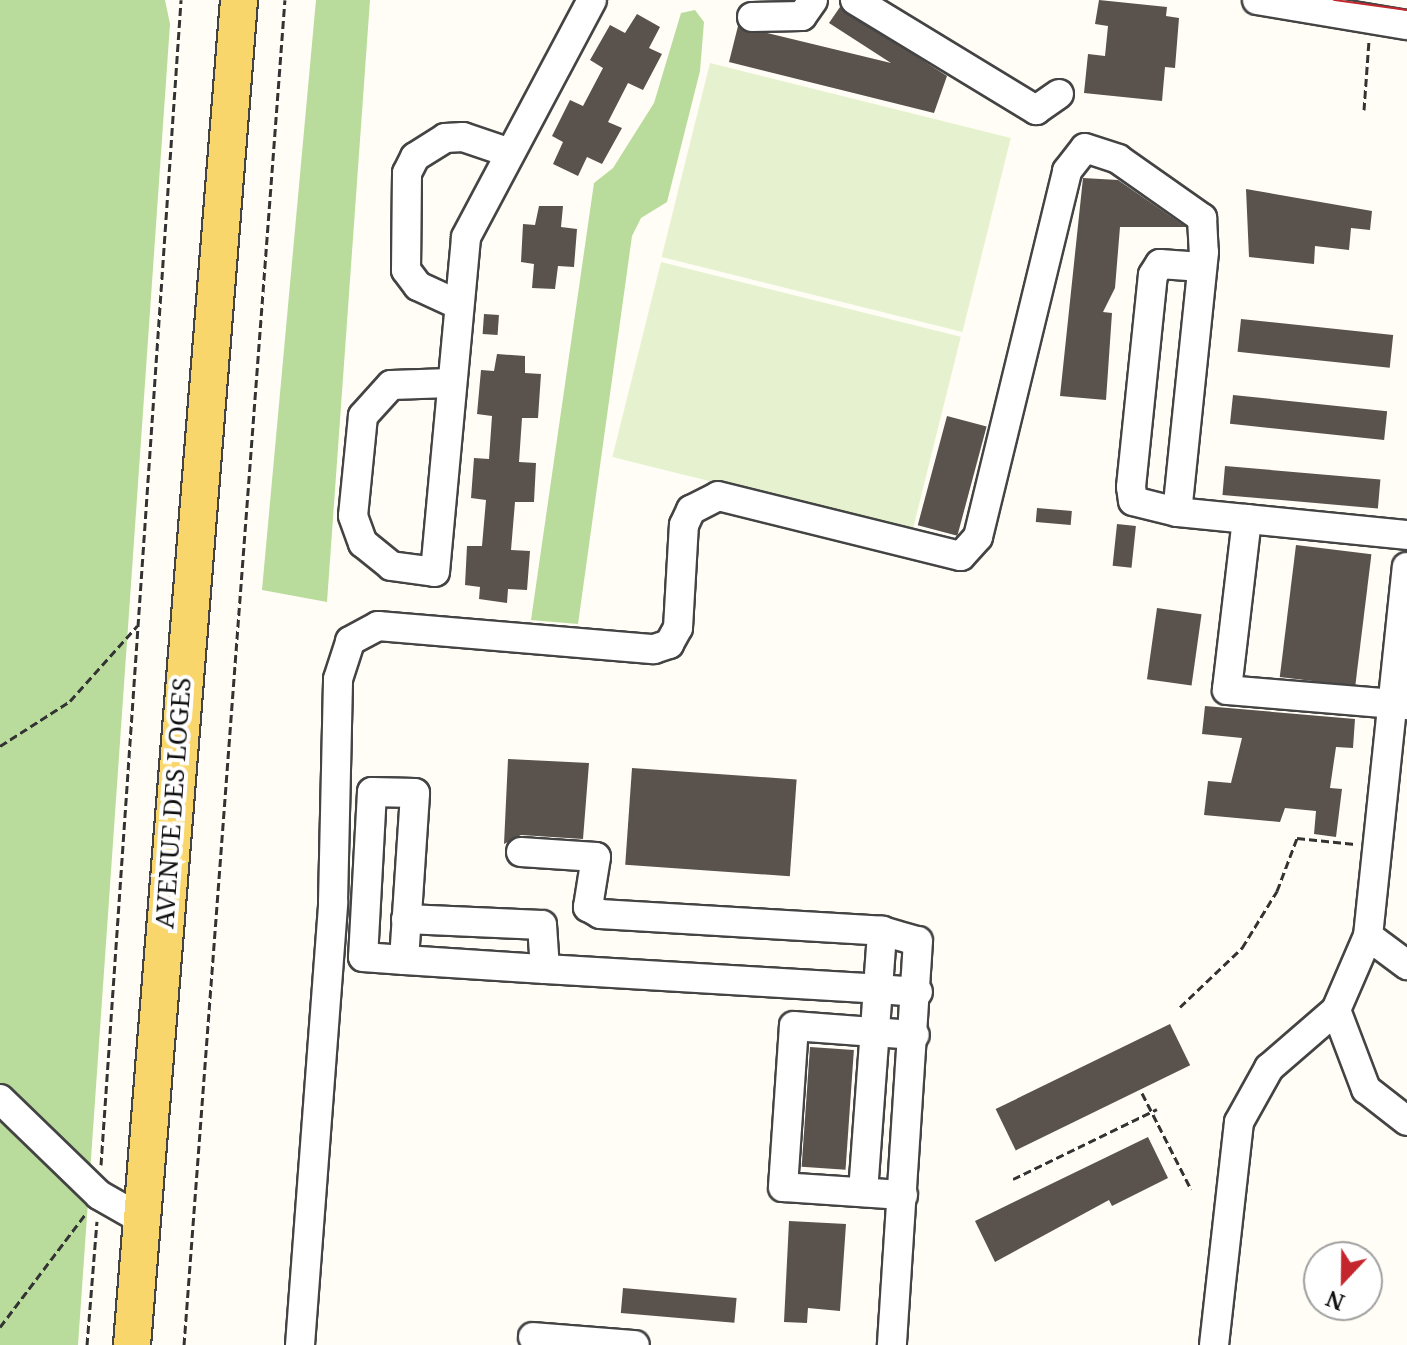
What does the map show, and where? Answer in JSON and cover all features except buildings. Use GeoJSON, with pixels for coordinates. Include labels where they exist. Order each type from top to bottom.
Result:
{"type":"FeatureCollection","features":[{"type":"Feature","properties":{"kind":"main road","name":"AVENUE DES LOGES"},"geometry":{"type":"LineString","coordinates":[[215,261],[222,0]]}},
{"type":"Feature","properties":{"kind":"main road","name":"AVENUE DES LOGES"},"geometry":{"type":"LineString","coordinates":[[132,1345],[215,261],[239,0]]}},
{"type":"Feature","properties":{"kind":"street"},"geometry":{"type":"LineString","coordinates":[[450,383],[391,385],[363,416],[353,516],[363,543],[391,566],[435,572],[457,304],[466,237],[507,152],[592,0]]}},
{"type":"Feature","properties":{"kind":"street"},"geometry":{"type":"LineString","coordinates":[[752,17],[802,16],[813,0]]}},
{"type":"Feature","properties":{"kind":"street"},"geometry":{"type":"LineString","coordinates":[[855,0],[1036,110],[1059,94]]}},
{"type":"Feature","properties":{"kind":"street"},"geometry":{"type":"LineString","coordinates":[[1257,0],[1407,25]]}},
{"type":"Feature","properties":{"kind":"street"},"geometry":{"type":"LineString","coordinates":[[457,304],[418,286],[406,270],[407,173],[415,157],[445,138],[463,137],[507,152]]}},
{"type":"Feature","properties":{"kind":"street"},"geometry":{"type":"LineString","coordinates":[[300,1345],[333,902],[338,679],[350,641],[378,626],[654,649],[669,644],[678,628],[684,525],[691,510],[718,496],[961,556],[978,537],[1074,157],[1100,148],[1188,205],[1202,218],[1202,267],[1177,512]]}},
{"type":"Feature","properties":{"kind":"street"},"geometry":{"type":"LineString","coordinates":[[1202,267],[1160,264],[1153,275],[1131,487],[1133,501],[1177,512],[1407,535]]}},
{"type":"Feature","properties":{"kind":"street"},"geometry":{"type":"LineString","coordinates":[[1247,519],[1227,690],[1401,704]]}},
{"type":"Feature","properties":{"kind":"street"},"geometry":{"type":"LineString","coordinates":[[1214,1345],[1239,1122],[1260,1078],[1336,1010],[1368,936],[1378,839],[1401,704],[1407,567]]}},
{"type":"Feature","properties":{"kind":"street"},"geometry":{"type":"LineString","coordinates":[[404,960],[415,793],[372,792],[363,957],[404,960],[545,969],[918,992]]}},
{"type":"Feature","properties":{"kind":"street"},"geometry":{"type":"LineString","coordinates":[[521,852],[596,857],[588,907],[600,914],[882,931],[918,941],[918,992],[892,1345]]}},
{"type":"Feature","properties":{"kind":"street"},"geometry":{"type":"LineString","coordinates":[[406,919],[542,925],[545,969]]}},
{"type":"Feature","properties":{"kind":"street"},"geometry":{"type":"LineString","coordinates":[[863,1192],[882,931]]}},
{"type":"Feature","properties":{"kind":"street"},"geometry":{"type":"LineString","coordinates":[[1368,936],[1407,965]]}},
{"type":"Feature","properties":{"kind":"street"},"geometry":{"type":"LineString","coordinates":[[1336,1010],[1366,1089],[1407,1121]]}},
{"type":"Feature","properties":{"kind":"street"},"geometry":{"type":"LineString","coordinates":[[903,1195],[783,1187],[794,1026],[915,1035]]}},
{"type":"Feature","properties":{"kind":"street"},"geometry":{"type":"LineString","coordinates":[[0,1099],[99,1195],[141,1219]]}},
{"type":"Feature","properties":{"kind":"street"},"geometry":{"type":"LineString","coordinates":[[533,1337],[635,1345]]}},
{"type":"Feature","properties":{"kind":"path"},"geometry":{"type":"LineString","coordinates":[[87,1345],[181,0]]}},
{"type":"Feature","properties":{"kind":"path"},"geometry":{"type":"LineString","coordinates":[[184,1345],[285,0]]}},
{"type":"Feature","properties":{"kind":"path"},"geometry":{"type":"LineString","coordinates":[[1364,110],[1369,34]]}},
{"type":"Feature","properties":{"kind":"path"},"geometry":{"type":"LineString","coordinates":[[0,746],[70,701],[138,625]]}},
{"type":"Feature","properties":{"kind":"path"},"geometry":{"type":"LineString","coordinates":[[1180,1007],[1242,948],[1277,891],[1297,838],[1343,846],[1378,839]]}},
{"type":"Feature","properties":{"kind":"path"},"geometry":{"type":"LineString","coordinates":[[1142,1093],[1191,1189]]}},
{"type":"Feature","properties":{"kind":"path"},"geometry":{"type":"LineString","coordinates":[[1013,1179],[1157,1109]]}},
{"type":"Feature","properties":{"kind":"path"},"geometry":{"type":"LineString","coordinates":[[0,1327],[99,1195]]}},
{"type":"Feature","properties":{"kind":"green space"},"geometry":{"type":"Polygon","coordinates":[[[0,0],[165,0],[170,24],[78,1345],[0,1345],[0,0]]]}},
{"type":"Feature","properties":{"kind":"green space"},"geometry":{"type":"Polygon","coordinates":[[[316,0],[370,0],[327,602],[262,590],[316,0]]]}},
{"type":"Feature","properties":{"kind":"green space"},"geometry":{"type":"Polygon","coordinates":[[[695,10],[704,22],[700,71],[667,202],[641,218],[632,236],[578,624],[531,620],[594,183],[613,168],[654,103],[681,13],[695,10]]]}},
{"type":"Feature","properties":{"kind":"green space"},"geometry":{"type":"Polygon","coordinates":[[[710,63],[1011,138],[962,332],[662,257],[710,63]]]}},
{"type":"Feature","properties":{"kind":"green space"},"geometry":{"type":"Polygon","coordinates":[[[661,262],[961,337],[912,532],[612,457],[661,262]]]}},
{"type":"Feature","properties":{"kind":"tram line"},"geometry":{"type":"LineString","coordinates":[[1334,0],[1407,10]]}}]}
